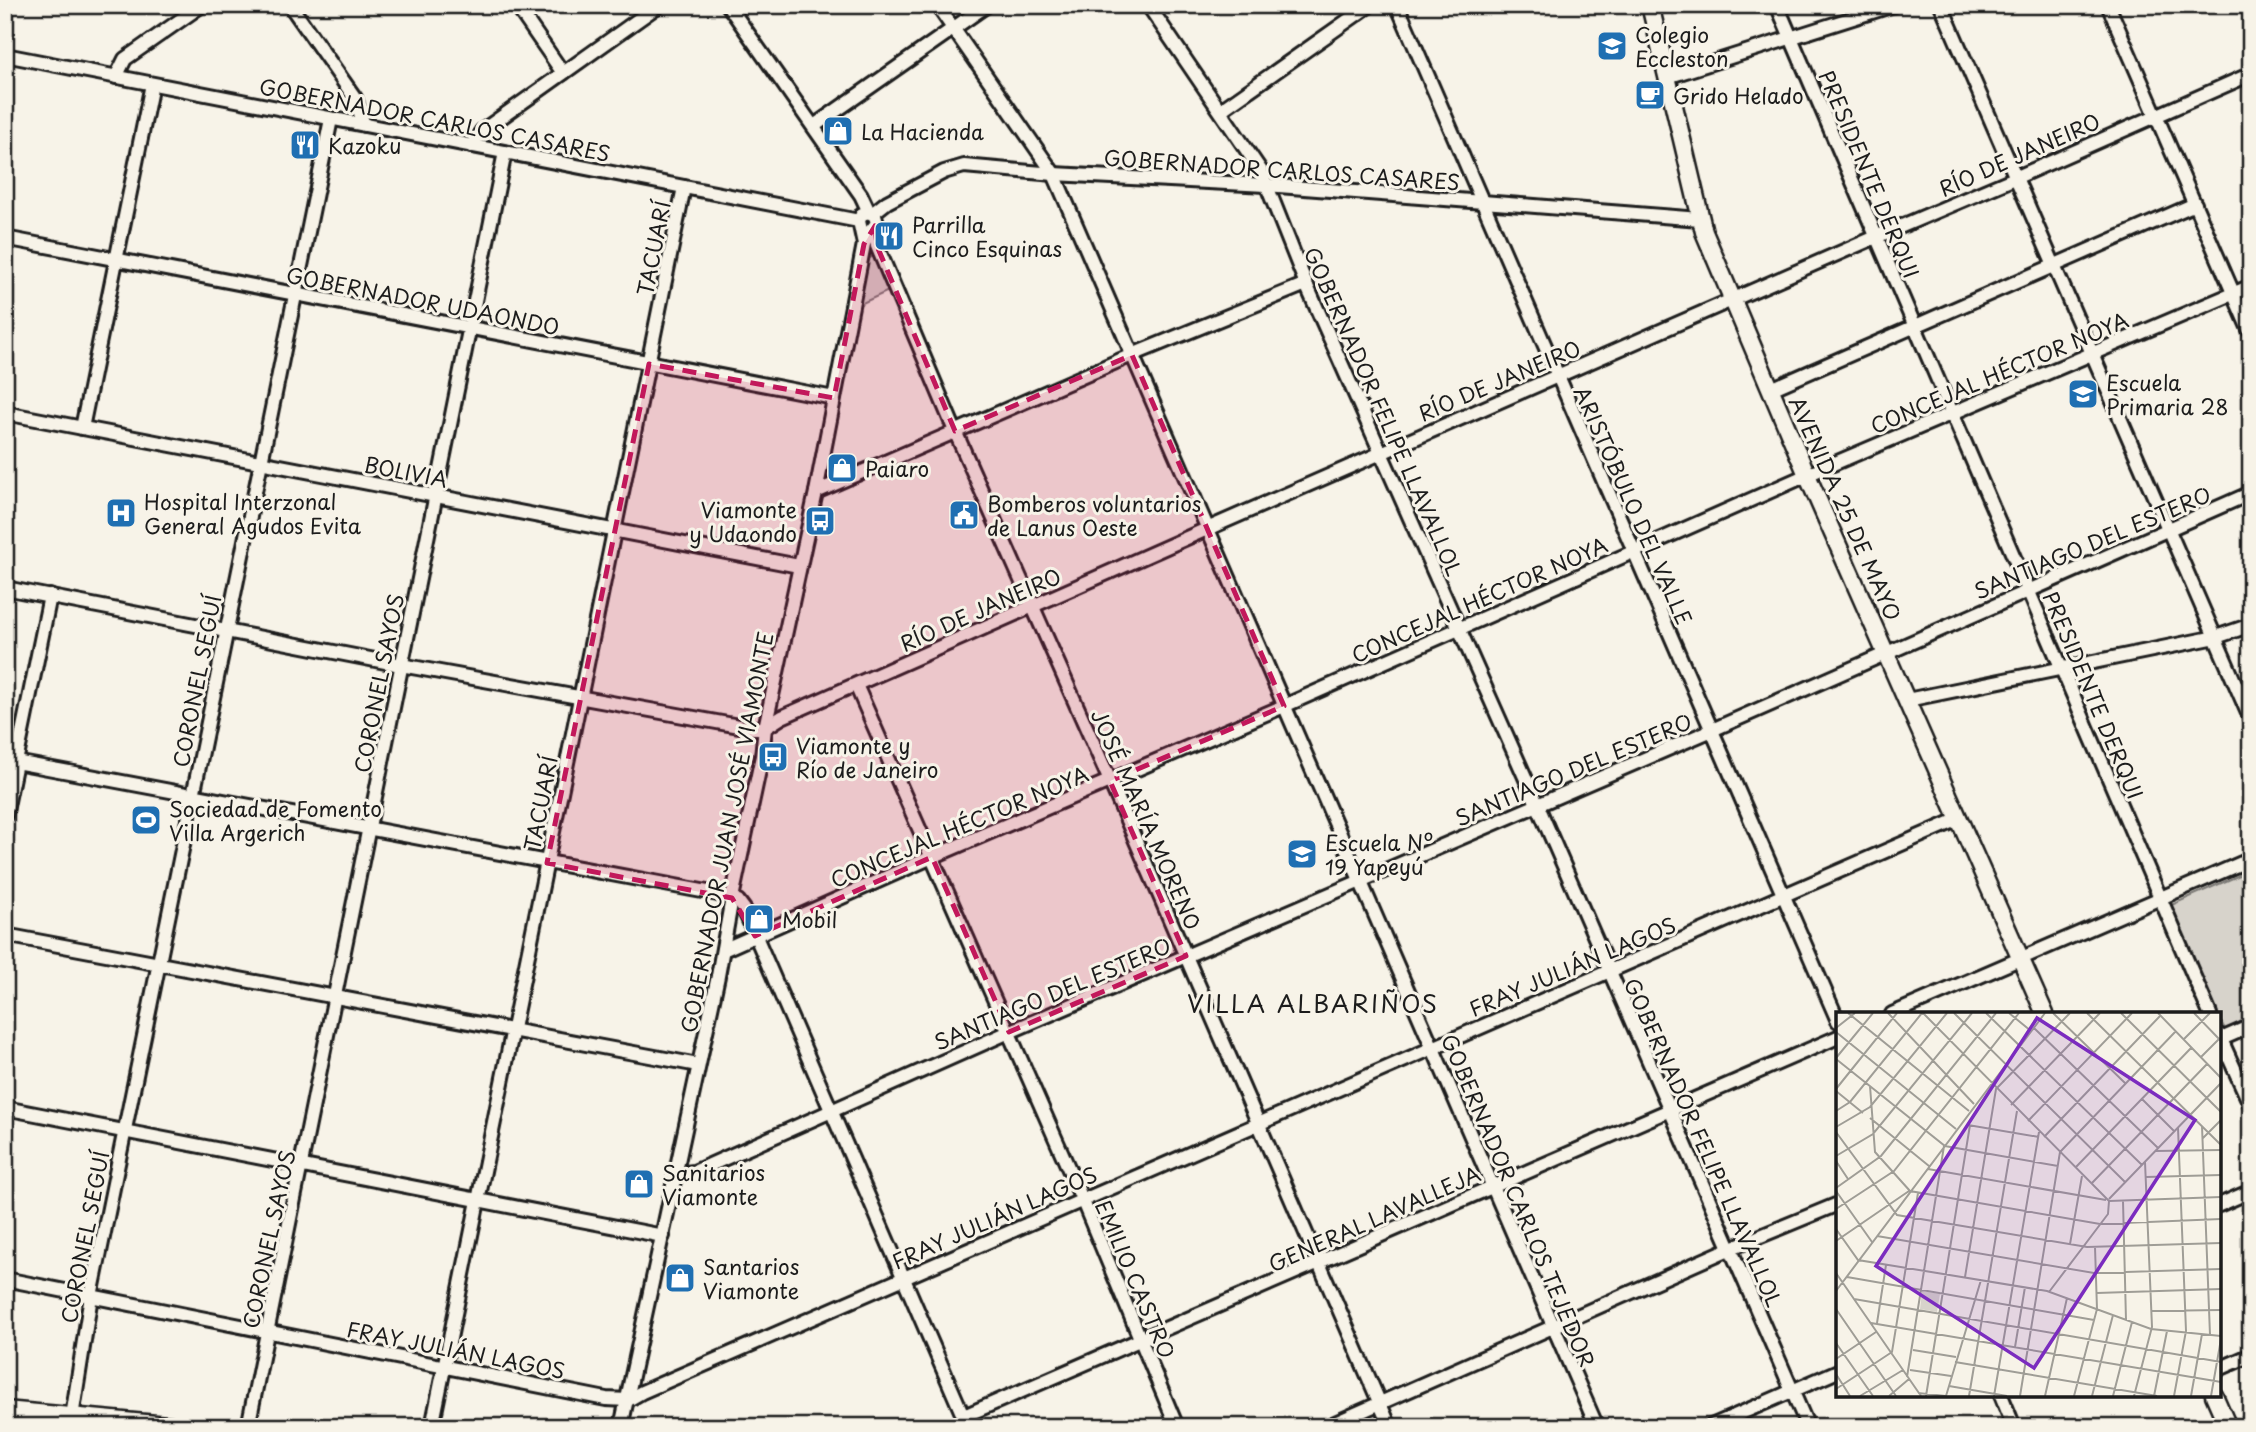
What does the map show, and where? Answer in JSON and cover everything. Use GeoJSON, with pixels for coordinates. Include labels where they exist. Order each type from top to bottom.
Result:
{"type":"FeatureCollection","features":[{"type":"Feature","properties":{"kind":"main road","name":"AVENIDA 25 DE MAYO"},"geometry":{"type":"LineString","coordinates":[[1650,5],[1700,219],[1807,475],[2044,1012]]}},
{"type":"Feature","properties":{"kind":"main road"},"geometry":{"type":"LineString","coordinates":[[2215,1397],[2228,1427]]}},
{"type":"Feature","properties":{"kind":"main road"},"geometry":{"type":"LineString","coordinates":[[5,1410],[105,1423],[189,1427]]}},
{"type":"Feature","properties":{"kind":"street"},"geometry":{"type":"LineString","coordinates":[[116,77],[125,60],[202,5]]}},
{"type":"Feature","properties":{"kind":"street"},"geometry":{"type":"LineString","coordinates":[[289,5],[355,98],[364,125]]}},
{"type":"Feature","properties":{"kind":"street"},"geometry":{"type":"LineString","coordinates":[[516,5],[563,73]]}},
{"type":"Feature","properties":{"kind":"street"},"geometry":{"type":"LineString","coordinates":[[471,146],[482,131],[659,5]]}},
{"type":"Feature","properties":{"kind":"street","name":"JOSÉ MARÍA MORENO"},"geometry":{"type":"LineString","coordinates":[[728,5],[862,195],[877,246],[955,431],[1390,1427]]}},
{"type":"Feature","properties":{"kind":"street","name":"GOBERNADOR CARLOS TEJEDOR"},"geometry":{"type":"LineString","coordinates":[[937,5],[1054,174],[1597,1427]]}},
{"type":"Feature","properties":{"kind":"street"},"geometry":{"type":"LineString","coordinates":[[814,126],[987,5]]}},
{"type":"Feature","properties":{"kind":"street","name":"GOBERNADOR FELIPE LLAVALLOL"},"geometry":{"type":"LineString","coordinates":[[1148,5],[1257,162],[1380,453],[1537,804],[1808,1427]]}},
{"type":"Feature","properties":{"kind":"street"},"geometry":{"type":"LineString","coordinates":[[1221,110],[1370,5]]}},
{"type":"Feature","properties":{"kind":"street","name":"ARISTÓBULO DEL VALLE"},"geometry":{"type":"LineString","coordinates":[[1397,5],[1836,1016]]}},
{"type":"Feature","properties":{"kind":"street","name":"PRESIDENTE DERQUI"},"geometry":{"type":"LineString","coordinates":[[1777,5],[2209,1012]]}},
{"type":"Feature","properties":{"kind":"street"},"geometry":{"type":"LineString","coordinates":[[1667,77],[1792,40],[1894,5]]}},
{"type":"Feature","properties":{"kind":"street"},"geometry":{"type":"LineString","coordinates":[[1941,5],[2251,720]]}},
{"type":"Feature","properties":{"kind":"street"},"geometry":{"type":"LineString","coordinates":[[2108,5],[2251,334]]}},
{"type":"Feature","properties":{"kind":"street","name":"GOBERNADOR CARLOS CASARES"},"geometry":{"type":"LineString","coordinates":[[5,55],[868,221],[887,202],[944,172],[964,166],[1054,174],[1266,185],[1700,219]]}},
{"type":"Feature","properties":{"kind":"street","name":"RÍO DE JANEIRO"},"geometry":{"type":"LineString","coordinates":[[765,728],[782,718],[1207,529],[2251,74]]}},
{"type":"Feature","properties":{"kind":"street"},"geometry":{"type":"LineString","coordinates":[[82,428],[152,84]]}},
{"type":"Feature","properties":{"kind":"street","name":"CORONEL SEGUÍ"},"geometry":{"type":"LineString","coordinates":[[72,1417],[91,1296],[331,119]]}},
{"type":"Feature","properties":{"kind":"street","name":"CORONEL SAYOS"},"geometry":{"type":"LineString","coordinates":[[248,1427],[303,1165],[505,152]]}},
{"type":"Feature","properties":{"kind":"street","name":"TACUARÍ"},"geometry":{"type":"LineString","coordinates":[[432,1427],[684,187]]}},
{"type":"Feature","properties":{"kind":"street"},"geometry":{"type":"LineString","coordinates":[[1771,389],[2195,204]]}},
{"type":"Feature","properties":{"kind":"street","name":"GOBERNADOR JUAN JOSÉ VIAMONTE"},"geometry":{"type":"LineString","coordinates":[[621,1427],[723,950],[762,756],[765,728],[816,492],[868,221]]}},
{"type":"Feature","properties":{"kind":"street","name":"GOBERNADOR UDAONDO"},"geometry":{"type":"LineString","coordinates":[[5,238],[834,398]]}},
{"type":"Feature","properties":{"kind":"street"},"geometry":{"type":"LineString","coordinates":[[816,492],[1132,355],[1307,284]]}},
{"type":"Feature","properties":{"kind":"street","name":"CONCEJAL HÉCTOR NOYA"},"geometry":{"type":"LineString","coordinates":[[723,950],[1807,475],[2251,286]]}},
{"type":"Feature","properties":{"kind":"street","name":"BOLIVIA"},"geometry":{"type":"LineString","coordinates":[[5,413],[799,566]]}},
{"type":"Feature","properties":{"kind":"street","name":"SANTIAGO DEL ESTERO"},"geometry":{"type":"LineString","coordinates":[[677,1174],[694,1172],[1009,1032],[1712,730],[2251,494]]}},
{"type":"Feature","properties":{"kind":"street"},"geometry":{"type":"LineString","coordinates":[[5,587],[401,665],[750,728],[765,728]]}},
{"type":"Feature","properties":{"kind":"street"},"geometry":{"type":"LineString","coordinates":[[5,816],[11,761],[50,596]]}},
{"type":"Feature","properties":{"kind":"street"},"geometry":{"type":"LineString","coordinates":[[1907,700],[2216,637],[2251,625]]}},
{"type":"Feature","properties":{"kind":"street","name":"EMILIO CASTRO"},"geometry":{"type":"LineString","coordinates":[[856,685],[1082,1199],[1177,1427]]}},
{"type":"Feature","properties":{"kind":"street"},"geometry":{"type":"LineString","coordinates":[[11,761],[738,901],[744,909],[966,1422]]}},
{"type":"Feature","properties":{"kind":"street","name":"FRAY JULIÁN LAGOS"},"geometry":{"type":"LineString","coordinates":[[5,1279],[606,1399],[628,1400],[1082,1199],[1959,819]]}},
{"type":"Feature","properties":{"kind":"street"},"geometry":{"type":"LineString","coordinates":[[1897,1012],[2251,859]]}},
{"type":"Feature","properties":{"kind":"street"},"geometry":{"type":"LineString","coordinates":[[5,935],[698,1065]]}},
{"type":"Feature","properties":{"kind":"street"},"geometry":{"type":"LineString","coordinates":[[2221,1038],[2251,1026]]}},
{"type":"Feature","properties":{"kind":"street","name":"GENERAL LAVALLEJA"},"geometry":{"type":"LineString","coordinates":[[966,1422],[1142,1340],[1836,1038]]}},
{"type":"Feature","properties":{"kind":"street"},"geometry":{"type":"LineString","coordinates":[[2221,1040],[2251,1106]]}},
{"type":"Feature","properties":{"kind":"street"},"geometry":{"type":"LineString","coordinates":[[5,1108],[663,1236]]}},
{"type":"Feature","properties":{"kind":"street"},"geometry":{"type":"LineString","coordinates":[[2221,1204],[2251,1191]]}},
{"type":"Feature","properties":{"kind":"street"},"geometry":{"type":"LineString","coordinates":[[1326,1427],[1552,1326],[1836,1205]]}},
{"type":"Feature","properties":{"kind":"street"},"geometry":{"type":"LineString","coordinates":[[2221,1368],[2251,1355]]}},
{"type":"Feature","properties":{"kind":"street"},"geometry":{"type":"LineString","coordinates":[[1709,1427],[1836,1372]]}},
{"type":"Feature","properties":{"kind":"street"},"geometry":{"type":"LineString","coordinates":[[2002,1397],[2014,1427]]}},
{"type":"Feature","properties":{"kind":"highlighted area"},"geometry":{"type":"Polygon","coordinates":[[[875,226],[877,246],[955,431],[1132,355],[1284,706],[1110,781],[1186,956],[1009,1032],[932,857],[755,936],[732,898],[547,863],[649,364],[834,398],[864,244],[875,226]]]}},
{"type":"Feature","properties":{"kind":"shaded area"},"geometry":{"type":"Polygon","coordinates":[[[873,256],[879,259],[893,289],[858,305],[867,260],[873,256]]]}},
{"type":"Feature","properties":{"kind":"shaded area"},"geometry":{"type":"Polygon","coordinates":[[[2251,870],[2251,1019],[2225,1030],[2221,1012],[2217,1012],[2169,906],[2251,870]]]}},
{"type":"Feature","properties":{"kind":"place","name":"Colegio Eccleston"},"geometry":{"type":"Point","coordinates":[1612,46]}},
{"type":"Feature","properties":{"kind":"place","name":"Grido Helado"},"geometry":{"type":"Point","coordinates":[1650,95]}},
{"type":"Feature","properties":{"kind":"place","name":"La Hacienda"},"geometry":{"type":"Point","coordinates":[838,131]}},
{"type":"Feature","properties":{"kind":"place","name":"Kazoku"},"geometry":{"type":"Point","coordinates":[305,145]}},
{"type":"Feature","properties":{"kind":"place","name":"Parrilla Cinco Esquinas"},"geometry":{"type":"Point","coordinates":[889,236]}},
{"type":"Feature","properties":{"kind":"place","name":"Escuela Primaria 28"},"geometry":{"type":"Point","coordinates":[2083,394]}},
{"type":"Feature","properties":{"kind":"place","name":"Paiaro"},"geometry":{"type":"Point","coordinates":[842,468]}},
{"type":"Feature","properties":{"kind":"place","name":"Hospital Interzonal General Agudos Evita"},"geometry":{"type":"Point","coordinates":[121,513]}},
{"type":"Feature","properties":{"kind":"place","name":"Bomberos voluntarios de Lanus Oeste"},"geometry":{"type":"Point","coordinates":[964,515]}},
{"type":"Feature","properties":{"kind":"place","name":"Viamonte y Udaondo"},"geometry":{"type":"Point","coordinates":[820,521]}},
{"type":"Feature","properties":{"kind":"place","name":"Viamonte y Río de Janeiro"},"geometry":{"type":"Point","coordinates":[773,757]}},
{"type":"Feature","properties":{"kind":"place","name":"Sociedad de Fomento Villa Argerich"},"geometry":{"type":"Point","coordinates":[146,820]}},
{"type":"Feature","properties":{"kind":"place","name":"Escuela Nº 19 Yapeyú"},"geometry":{"type":"Point","coordinates":[1302,854]}},
{"type":"Feature","properties":{"kind":"place","name":"Mobil"},"geometry":{"type":"Point","coordinates":[759,919]}},
{"type":"Feature","properties":{"kind":"place","name":"Sanitarios Viamonte"},"geometry":{"type":"Point","coordinates":[639,1184]}},
{"type":"Feature","properties":{"kind":"place","name":"Santarios Viamonte"},"geometry":{"type":"Point","coordinates":[680,1278]}},
{"type":"Feature","properties":{"kind":"district","name":"VILLA ALBARIÑOS"},"geometry":{"type":"Point","coordinates":[1313,1003]}}]}
